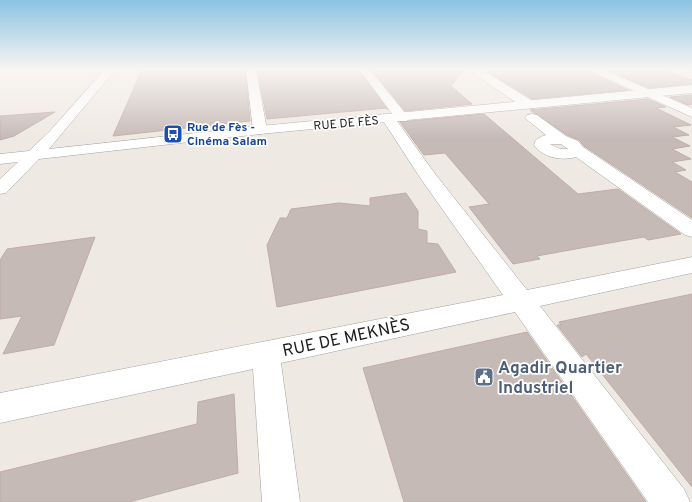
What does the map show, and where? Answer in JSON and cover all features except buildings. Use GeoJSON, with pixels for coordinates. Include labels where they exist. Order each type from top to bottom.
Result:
{"type":"FeatureCollection","features":[{"type":"Feature","properties":{"kind":"street"},"geometry":{"type":"LineString","coordinates":[[0,189],[54,134],[90,92]]}},
{"type":"Feature","properties":{"kind":"street"},"geometry":{"type":"LineString","coordinates":[[254,92],[260,130]]}},
{"type":"Feature","properties":{"kind":"street"},"geometry":{"type":"LineString","coordinates":[[379,92],[430,179],[671,502]]}},
{"type":"Feature","properties":{"kind":"street"},"geometry":{"type":"LineString","coordinates":[[505,92],[562,140],[549,139],[542,142],[542,145],[550,151],[570,154],[576,150],[692,230]]}},
{"type":"Feature","properties":{"kind":"street","name":"RUE DE FÈS"},"geometry":{"type":"LineString","coordinates":[[0,159],[260,130],[395,118],[530,112],[656,92]]}},
{"type":"Feature","properties":{"kind":"street"},"geometry":{"type":"LineString","coordinates":[[648,93],[692,113]]}},
{"type":"Feature","properties":{"kind":"street","name":"RUE DE MEKNÈS"},"geometry":{"type":"LineString","coordinates":[[0,408],[692,265]]}},
{"type":"Feature","properties":{"kind":"street"},"geometry":{"type":"LineString","coordinates":[[266,354],[280,502]]}},
{"type":"Feature","properties":{"kind":"place","name":"Rue de Fès - Cinéma Salam"},"geometry":{"type":"Point","coordinates":[173,134]}},
{"type":"Feature","properties":{"kind":"place","name":"Agadir Quartier Industriel"},"geometry":{"type":"Point","coordinates":[484,377]}}]}
